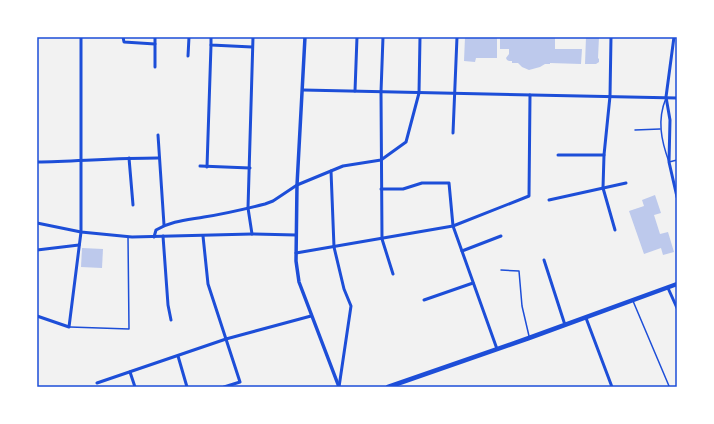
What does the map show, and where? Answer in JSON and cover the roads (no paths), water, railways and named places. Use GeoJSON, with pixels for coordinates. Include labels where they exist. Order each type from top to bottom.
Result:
{"type":"FeatureCollection","features":[{"type":"Feature","properties":{"kind":"main road"},"geometry":{"type":"LineString","coordinates":[[388,387],[586,318],[677,284]]}},
{"type":"Feature","properties":{"kind":"street"},"geometry":{"type":"LineString","coordinates":[[37,316],[69,327],[81,232],[81,37]]}},
{"type":"Feature","properties":{"kind":"street"},"geometry":{"type":"LineString","coordinates":[[123,37],[124,42],[156,44]]}},
{"type":"Feature","properties":{"kind":"street"},"geometry":{"type":"LineString","coordinates":[[155,37],[155,67]]}},
{"type":"Feature","properties":{"kind":"street"},"geometry":{"type":"LineString","coordinates":[[188,56],[189,37]]}},
{"type":"Feature","properties":{"kind":"street"},"geometry":{"type":"LineString","coordinates":[[207,166],[211,37]]}},
{"type":"Feature","properties":{"kind":"street"},"geometry":{"type":"LineString","coordinates":[[252,234],[248,208],[253,37]]}},
{"type":"Feature","properties":{"kind":"street"},"geometry":{"type":"LineString","coordinates":[[304,37],[303,90],[297,185],[297,273],[311,316],[339,387]]}},
{"type":"Feature","properties":{"kind":"street"},"geometry":{"type":"LineString","coordinates":[[355,91],[357,37]]}},
{"type":"Feature","properties":{"kind":"street"},"geometry":{"type":"LineString","coordinates":[[383,37],[381,92],[382,239],[393,274]]}},
{"type":"Feature","properties":{"kind":"street"},"geometry":{"type":"LineString","coordinates":[[154,236],[156,230],[164,225],[265,204],[273,201],[297,185],[343,166],[381,160],[406,142],[419,92],[420,37]]}},
{"type":"Feature","properties":{"kind":"street"},"geometry":{"type":"LineString","coordinates":[[453,133],[457,37]]}},
{"type":"Feature","properties":{"kind":"street"},"geometry":{"type":"LineString","coordinates":[[610,37],[610,96],[604,155],[603,188],[615,230]]}},
{"type":"Feature","properties":{"kind":"street"},"geometry":{"type":"LineString","coordinates":[[674,37],[666,97],[670,120],[669,162],[677,198]]}},
{"type":"Feature","properties":{"kind":"street"},"geometry":{"type":"LineString","coordinates":[[210,45],[252,47]]}},
{"type":"Feature","properties":{"kind":"street"},"geometry":{"type":"LineString","coordinates":[[303,90],[677,98]]}},
{"type":"Feature","properties":{"kind":"street"},"geometry":{"type":"LineString","coordinates":[[296,253],[453,226],[529,196],[530,95]]}},
{"type":"Feature","properties":{"kind":"street"},"geometry":{"type":"LineString","coordinates":[[158,135],[158,158],[164,225]]}},
{"type":"Feature","properties":{"kind":"street"},"geometry":{"type":"LineString","coordinates":[[558,155],[604,155]]}},
{"type":"Feature","properties":{"kind":"street"},"geometry":{"type":"LineString","coordinates":[[129,158],[132,205]]}},
{"type":"Feature","properties":{"kind":"street"},"geometry":{"type":"LineString","coordinates":[[37,162],[82,162],[129,158],[158,158]]}},
{"type":"Feature","properties":{"kind":"street"},"geometry":{"type":"LineString","coordinates":[[200,166],[250,168]]}},
{"type":"Feature","properties":{"kind":"street"},"geometry":{"type":"LineString","coordinates":[[331,171],[334,247],[344,290],[351,306],[339,387]]}},
{"type":"Feature","properties":{"kind":"street"},"geometry":{"type":"LineString","coordinates":[[381,189],[403,189],[422,183],[449,183],[453,226],[497,349]]}},
{"type":"Feature","properties":{"kind":"street"},"geometry":{"type":"LineString","coordinates":[[549,200],[626,184]]}},
{"type":"Feature","properties":{"kind":"street"},"geometry":{"type":"LineString","coordinates":[[37,223],[81,232],[128,237],[252,234],[296,235]]}},
{"type":"Feature","properties":{"kind":"street"},"geometry":{"type":"LineString","coordinates":[[163,236],[168,305],[172,320]]}},
{"type":"Feature","properties":{"kind":"street"},"geometry":{"type":"LineString","coordinates":[[203,236],[208,284],[240,382],[224,387]]}},
{"type":"Feature","properties":{"kind":"street"},"geometry":{"type":"LineString","coordinates":[[462,251],[501,236]]}},
{"type":"Feature","properties":{"kind":"street"},"geometry":{"type":"LineString","coordinates":[[37,250],[79,245]]}},
{"type":"Feature","properties":{"kind":"street"},"geometry":{"type":"LineString","coordinates":[[544,260],[565,325]]}},
{"type":"Feature","properties":{"kind":"street"},"geometry":{"type":"LineString","coordinates":[[424,300],[473,283]]}},
{"type":"Feature","properties":{"kind":"street"},"geometry":{"type":"LineString","coordinates":[[668,288],[677,308]]}},
{"type":"Feature","properties":{"kind":"street"},"geometry":{"type":"LineString","coordinates":[[97,383],[226,339],[311,316]]}},
{"type":"Feature","properties":{"kind":"street"},"geometry":{"type":"LineString","coordinates":[[586,318],[612,387]]}},
{"type":"Feature","properties":{"kind":"street"},"geometry":{"type":"LineString","coordinates":[[178,356],[187,387]]}},
{"type":"Feature","properties":{"kind":"street"},"geometry":{"type":"LineString","coordinates":[[130,372],[135,387]]}},
{"type":"Feature","properties":{"kind":"lane"},"geometry":{"type":"LineString","coordinates":[[666,97],[662,108],[660,129],[669,162],[677,160]]}},
{"type":"Feature","properties":{"kind":"lane"},"geometry":{"type":"LineString","coordinates":[[635,130],[660,129]]}},
{"type":"Feature","properties":{"kind":"lane"},"geometry":{"type":"LineString","coordinates":[[69,327],[129,329],[128,237]]}},
{"type":"Feature","properties":{"kind":"lane"},"geometry":{"type":"LineString","coordinates":[[501,270],[519,271],[522,306],[529,338]]}},
{"type":"Feature","properties":{"kind":"lane"},"geometry":{"type":"LineString","coordinates":[[633,300],[669,386]]}}]}
